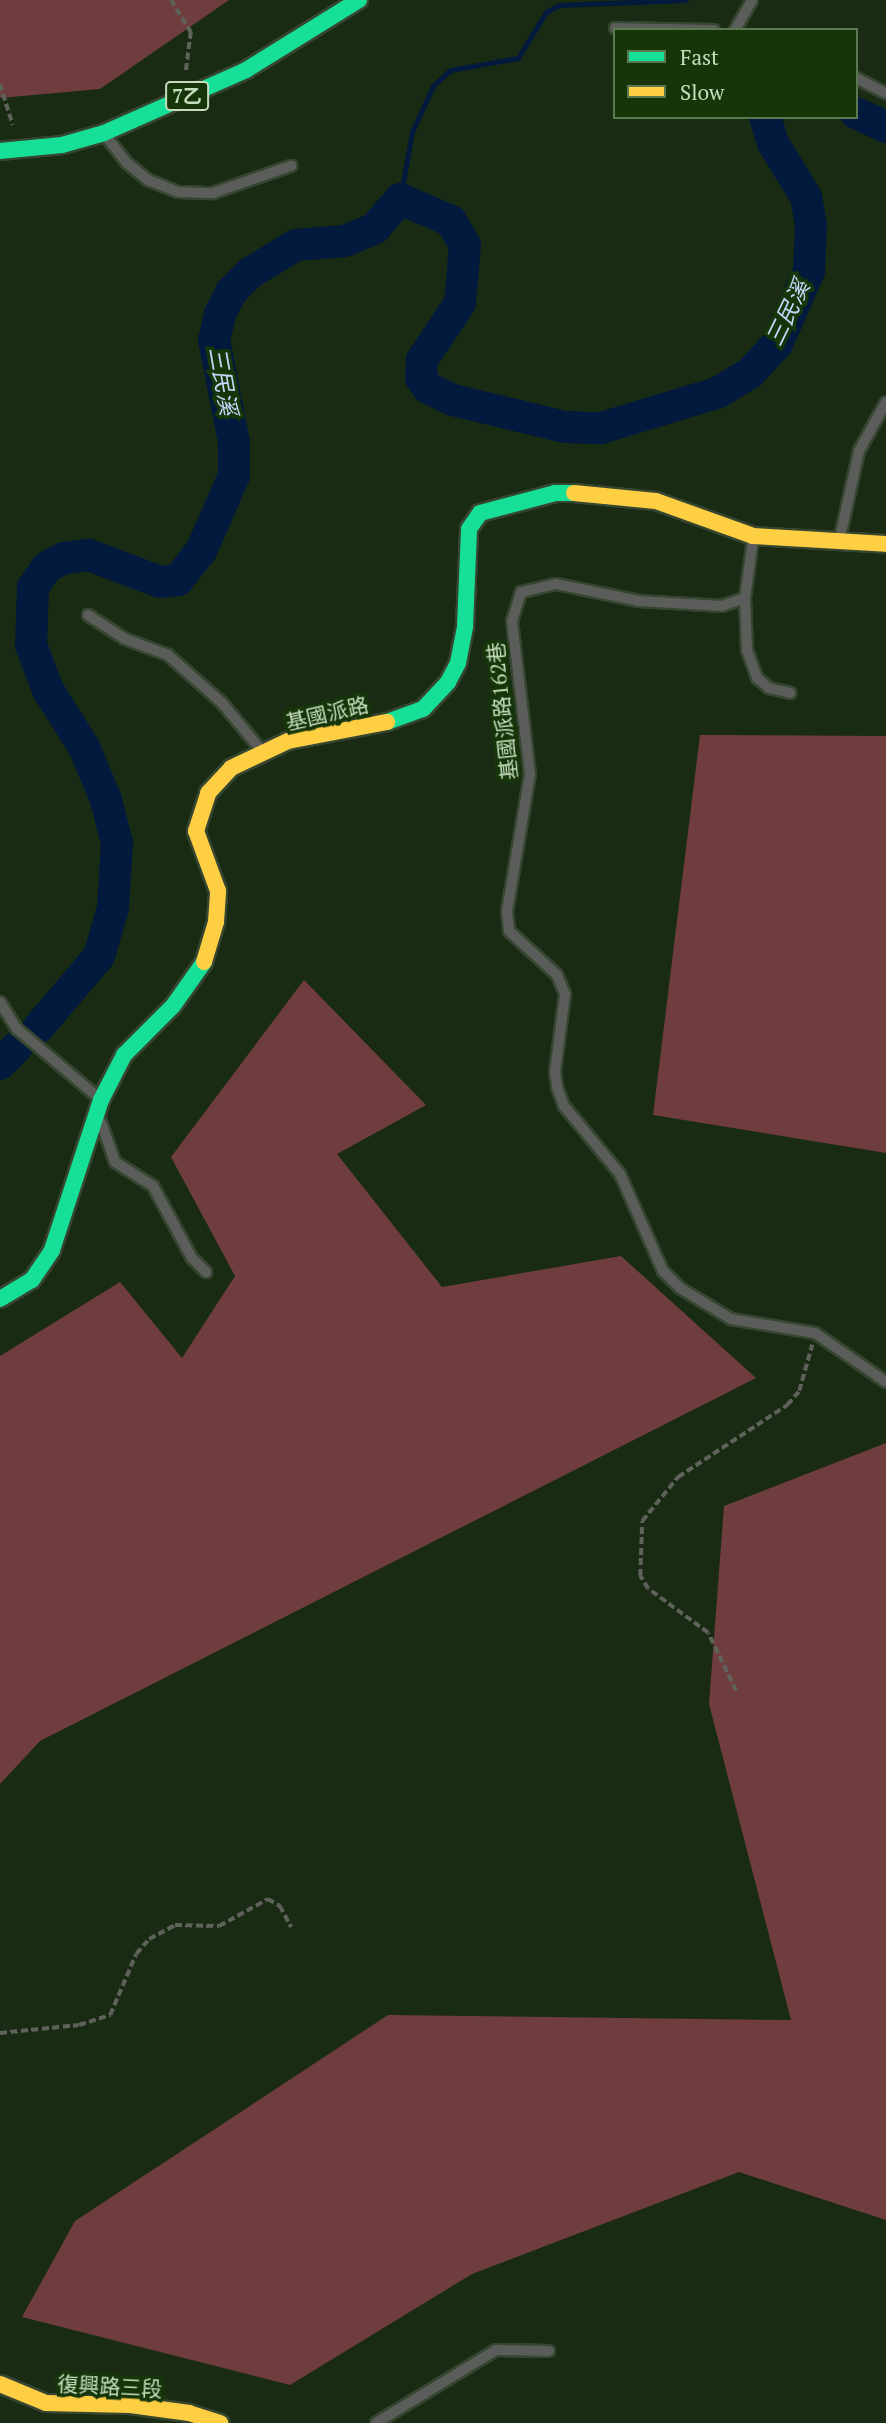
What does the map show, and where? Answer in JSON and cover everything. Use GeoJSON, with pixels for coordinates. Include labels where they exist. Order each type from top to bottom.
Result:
{"type":"FeatureCollection","features":[{"type":"Feature","properties":{"kind":"street","name":"7乙"},"geometry":{"type":"LineString","coordinates":[[0,151],[22,150],[103,133],[246,70],[359,0]]}},
{"type":"Feature","properties":{"kind":"street","name":"基國派路"},"geometry":{"type":"LineString","coordinates":[[0,1299],[32,1280],[52,1250],[99,1107],[124,1055],[173,1006],[203,965],[216,922],[218,891],[196,831],[200,811],[208,793],[231,768],[288,741],[393,721],[423,709],[448,682],[458,663],[465,626],[469,529],[480,513],[555,493],[600,493],[656,501],[753,536],[838,544],[886,544]]}},
{"type":"Feature","properties":{"kind":"street","name":"復興路三段"},"geometry":{"type":"LineString","coordinates":[[0,2384],[46,2403],[130,2405],[189,2413],[220,2423]]}},
{"type":"Feature","properties":{"kind":"lane"},"geometry":{"type":"LineString","coordinates":[[736,28],[752,0]]}},
{"type":"Feature","properties":{"kind":"lane"},"geometry":{"type":"LineString","coordinates":[[858,79],[886,93]]}},
{"type":"Feature","properties":{"kind":"lane"},"geometry":{"type":"LineString","coordinates":[[103,133],[127,163],[148,180],[178,192],[213,193],[291,166]]}},
{"type":"Feature","properties":{"kind":"lane"},"geometry":{"type":"LineString","coordinates":[[838,544],[859,451],[886,402]]}},
{"type":"Feature","properties":{"kind":"lane"},"geometry":{"type":"LineString","coordinates":[[753,536],[745,598],[747,650],[757,678],[769,688],[790,693]]}},
{"type":"Feature","properties":{"kind":"lane","name":"基國派路162巷"},"geometry":{"type":"LineString","coordinates":[[745,598],[722,606],[639,601],[556,584],[536,585],[521,592],[512,621],[530,774],[507,911],[509,931],[557,975],[565,994],[555,1072],[564,1106],[620,1174],[663,1270],[680,1288],[731,1319],[815,1333],[886,1382]]}},
{"type":"Feature","properties":{"kind":"lane"},"geometry":{"type":"LineString","coordinates":[[88,615],[125,639],[168,656],[222,703],[264,753]]}},
{"type":"Feature","properties":{"kind":"lane"},"geometry":{"type":"LineString","coordinates":[[0,1002],[17,1029],[99,1107],[115,1161],[153,1186],[192,1258],[206,1272]]}},
{"type":"Feature","properties":{"kind":"lane"},"geometry":{"type":"LineString","coordinates":[[376,2423],[496,2350],[549,2351]]}},
{"type":"Feature","properties":{"kind":"path"},"geometry":{"type":"LineString","coordinates":[[171,0],[191,32],[183,98]]}},
{"type":"Feature","properties":{"kind":"path"},"geometry":{"type":"LineString","coordinates":[[0,84],[22,150]]}},
{"type":"Feature","properties":{"kind":"path"},"geometry":{"type":"LineString","coordinates":[[736,1691],[708,1633],[648,1589],[640,1576],[642,1521],[678,1477],[787,1405],[799,1391],[815,1333]]}},
{"type":"Feature","properties":{"kind":"path"},"geometry":{"type":"LineString","coordinates":[[0,2033],[89,2024],[110,2015],[136,1954],[149,1939],[175,1924],[219,1926],[268,1899],[280,1906],[290,1927]]}},
{"type":"Feature","properties":{"kind":"shaded area"},"geometry":{"type":"Polygon","coordinates":[[[0,0],[229,0],[100,89],[0,98],[0,0]]]}},
{"type":"Feature","properties":{"kind":"shaded area"},"geometry":{"type":"Polygon","coordinates":[[[700,735],[886,736],[886,1153],[653,1115],[700,735]]]}},
{"type":"Feature","properties":{"kind":"shaded area"},"geometry":{"type":"Polygon","coordinates":[[[304,980],[426,1105],[337,1154],[442,1287],[621,1256],[756,1378],[40,1741],[0,1784],[0,1356],[120,1282],[182,1358],[235,1276],[171,1157],[304,980]]]}},
{"type":"Feature","properties":{"kind":"shaded area"},"geometry":{"type":"Polygon","coordinates":[[[886,1443],[886,2220],[739,2172],[472,2274],[290,2385],[22,2317],[75,2221],[388,2015],[791,2020],[709,1704],[724,1506],[886,1443]]]}},
{"type":"Feature","properties":{"kind":"waterway"},"geometry":{"type":"LineString","coordinates":[[400,199],[412,132],[433,86],[450,70],[518,58],[546,12],[559,5],[686,0]]}},
{"type":"Feature","properties":{"kind":"waterway","name":"三民溪"},"geometry":{"type":"LineString","coordinates":[[858,114],[886,127]]}},
{"type":"Feature","properties":{"kind":"waterway","name":"三民溪"},"geometry":{"type":"LineString","coordinates":[[38,1028],[99,956],[113,908],[117,843],[106,800],[84,747],[48,690],[31,645],[33,587],[47,567],[64,558],[89,555],[160,582],[178,580],[201,551],[234,476],[234,442],[214,340],[220,314],[231,292],[250,273],[296,245],[345,241],[375,228],[400,199],[451,221],[465,245],[460,303],[422,360],[421,378],[428,388],[453,400],[565,427],[601,428],[717,393],[750,373],[777,344],[809,271],[811,225],[806,197],[773,143],[766,119]]}},
{"type":"Feature","properties":{"kind":"waterway","name":"三民溪"},"geometry":{"type":"LineString","coordinates":[[0,1064],[17,1047]]}},
{"type":"Feature","properties":{"kind":"traffic: fast"},"geometry":{"type":"LineString","coordinates":[[0,151],[62,145],[104,133],[246,70],[359,0]]}},
{"type":"Feature","properties":{"kind":"traffic: fast"},"geometry":{"type":"LineString","coordinates":[[387,722],[423,709],[448,682],[458,663],[465,626],[469,529],[480,513],[555,493],[574,493]]}},
{"type":"Feature","properties":{"kind":"traffic: fast"},"geometry":{"type":"LineString","coordinates":[[0,1299],[32,1280],[52,1250],[101,1100],[124,1055],[173,1006],[204,962]]}},
{"type":"Feature","properties":{"kind":"traffic: slow"},"geometry":{"type":"LineString","coordinates":[[574,493],[656,501],[753,536],[886,544]]}},
{"type":"Feature","properties":{"kind":"traffic: slow"},"geometry":{"type":"LineString","coordinates":[[204,962],[216,922],[218,891],[196,831],[208,793],[231,768],[288,741],[387,722]]}},
{"type":"Feature","properties":{"kind":"traffic: slow"},"geometry":{"type":"LineString","coordinates":[[0,2384],[46,2403],[130,2405],[189,2413],[220,2423]]}}]}
